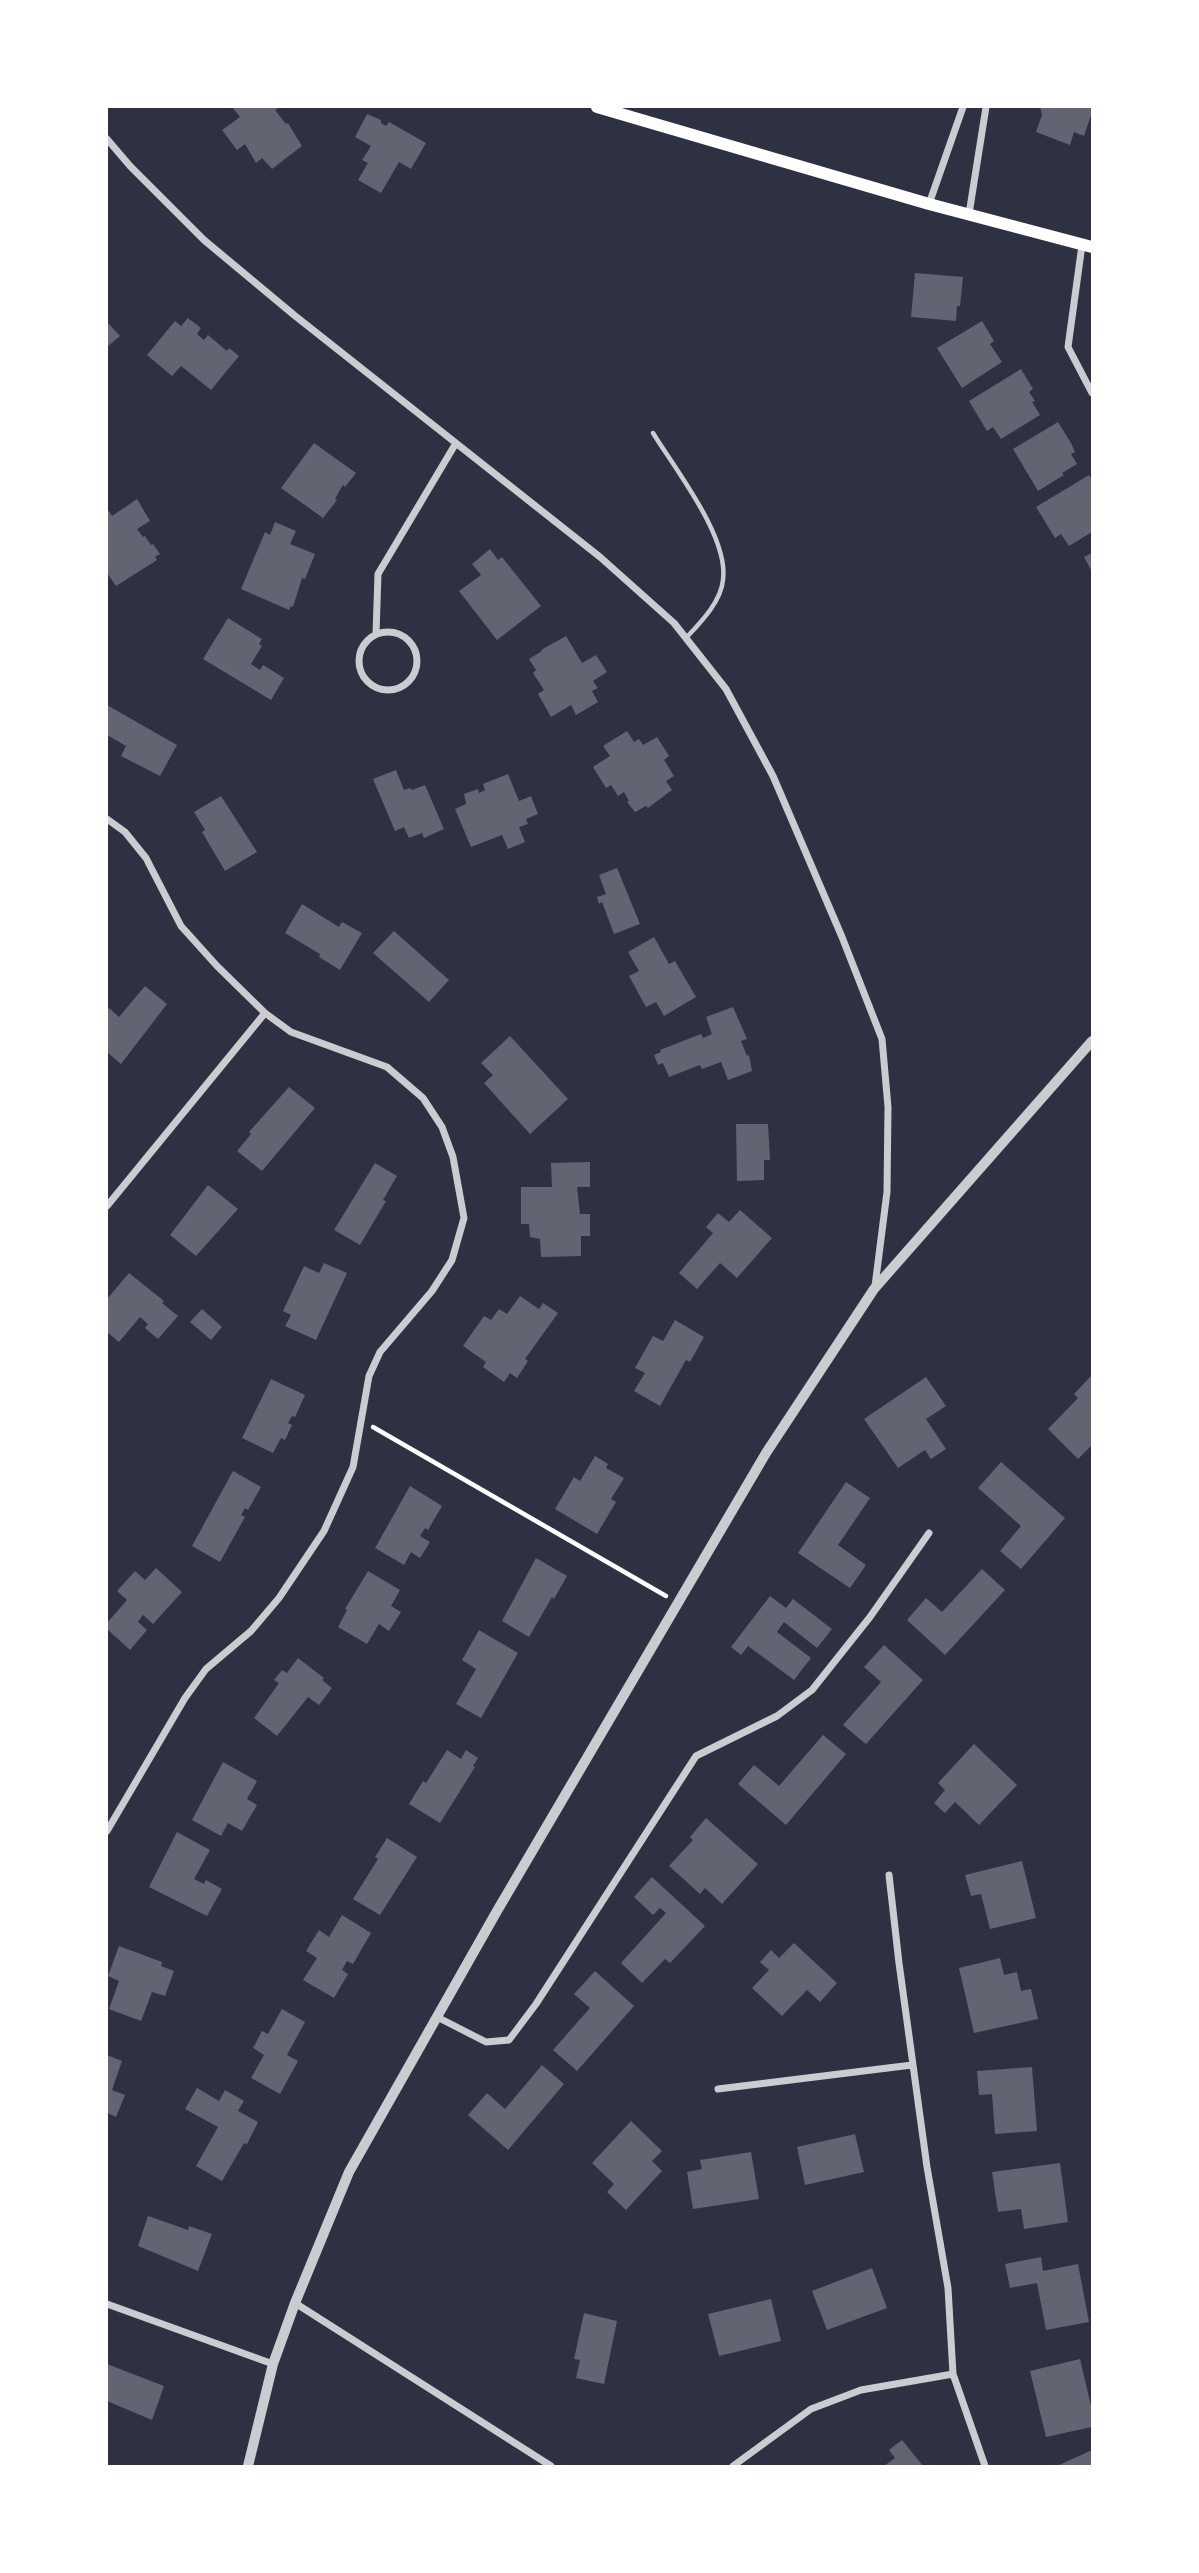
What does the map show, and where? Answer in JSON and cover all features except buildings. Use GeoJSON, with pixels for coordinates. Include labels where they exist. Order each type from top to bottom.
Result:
{"type":"FeatureCollection","features":[{"type":"Feature","properties":{"kind":"main road"},"geometry":{"type":"LineString","coordinates":[[597,107],[929,204],[1087,246]]}},
{"type":"Feature","properties":{"kind":"street"},"geometry":{"type":"LineString","coordinates":[[929,204],[963,107]]}},
{"type":"Feature","properties":{"kind":"street"},"geometry":{"type":"LineString","coordinates":[[969,214],[986,107]]}},
{"type":"Feature","properties":{"kind":"street"},"geometry":{"type":"LineString","coordinates":[[107,139],[130,166],[204,240],[600,557],[674,623],[726,689],[769,768],[842,937],[882,1039],[888,1107],[887,1192],[874,1289]]}},
{"type":"Feature","properties":{"kind":"street"},"geometry":{"type":"LineString","coordinates":[[1087,246],[1068,347],[1092,393]]}},
{"type":"Feature","properties":{"kind":"street"},"geometry":{"type":"LineString","coordinates":[[376,634],[385,632],[402,635],[414,648],[417,666],[414,676],[398,689],[378,689],[362,677],[359,667],[361,647],[376,634],[378,575],[456,443]]}},
{"type":"Feature","properties":{"kind":"street"},"geometry":{"type":"LineString","coordinates":[[107,819],[125,832],[146,858],[181,926],[265,1013],[291,1032],[387,1067],[423,1098],[442,1127],[453,1157],[464,1218],[452,1260],[432,1291],[380,1352],[369,1376],[354,1467],[324,1531],[279,1598],[251,1631],[206,1668],[185,1698],[107,1831]]}},
{"type":"Feature","properties":{"kind":"street"},"geometry":{"type":"LineString","coordinates":[[107,1206],[265,1013]]}},
{"type":"Feature","properties":{"kind":"street"},"geometry":{"type":"LineString","coordinates":[[248,2466],[273,2364],[349,2172],[766,1453],[874,1289],[1092,1041]]}},
{"type":"Feature","properties":{"kind":"street"},"geometry":{"type":"LineString","coordinates":[[437,2017],[486,2042],[509,2040],[536,2004],[696,1756],[777,1716],[812,1690],[870,1617],[929,1533]]}},
{"type":"Feature","properties":{"kind":"street"},"geometry":{"type":"LineString","coordinates":[[889,1875],[912,2065],[948,2288],[953,2374],[985,2466]]}},
{"type":"Feature","properties":{"kind":"street"},"geometry":{"type":"LineString","coordinates":[[718,2089],[912,2065]]}},
{"type":"Feature","properties":{"kind":"street"},"geometry":{"type":"LineString","coordinates":[[295,2303],[551,2466]]}},
{"type":"Feature","properties":{"kind":"street"},"geometry":{"type":"LineString","coordinates":[[107,2304],[273,2364]]}},
{"type":"Feature","properties":{"kind":"street"},"geometry":{"type":"LineString","coordinates":[[733,2466],[811,2409],[861,2390],[953,2374]]}},
{"type":"Feature","properties":{"kind":"lane"},"geometry":{"type":"LineString","coordinates":[[653,433],[719,544],[723,581],[708,615],[686,638]]}},
{"type":"Feature","properties":{"kind":"path"},"geometry":{"type":"LineString","coordinates":[[360,1419],[678,1603]]}}]}
